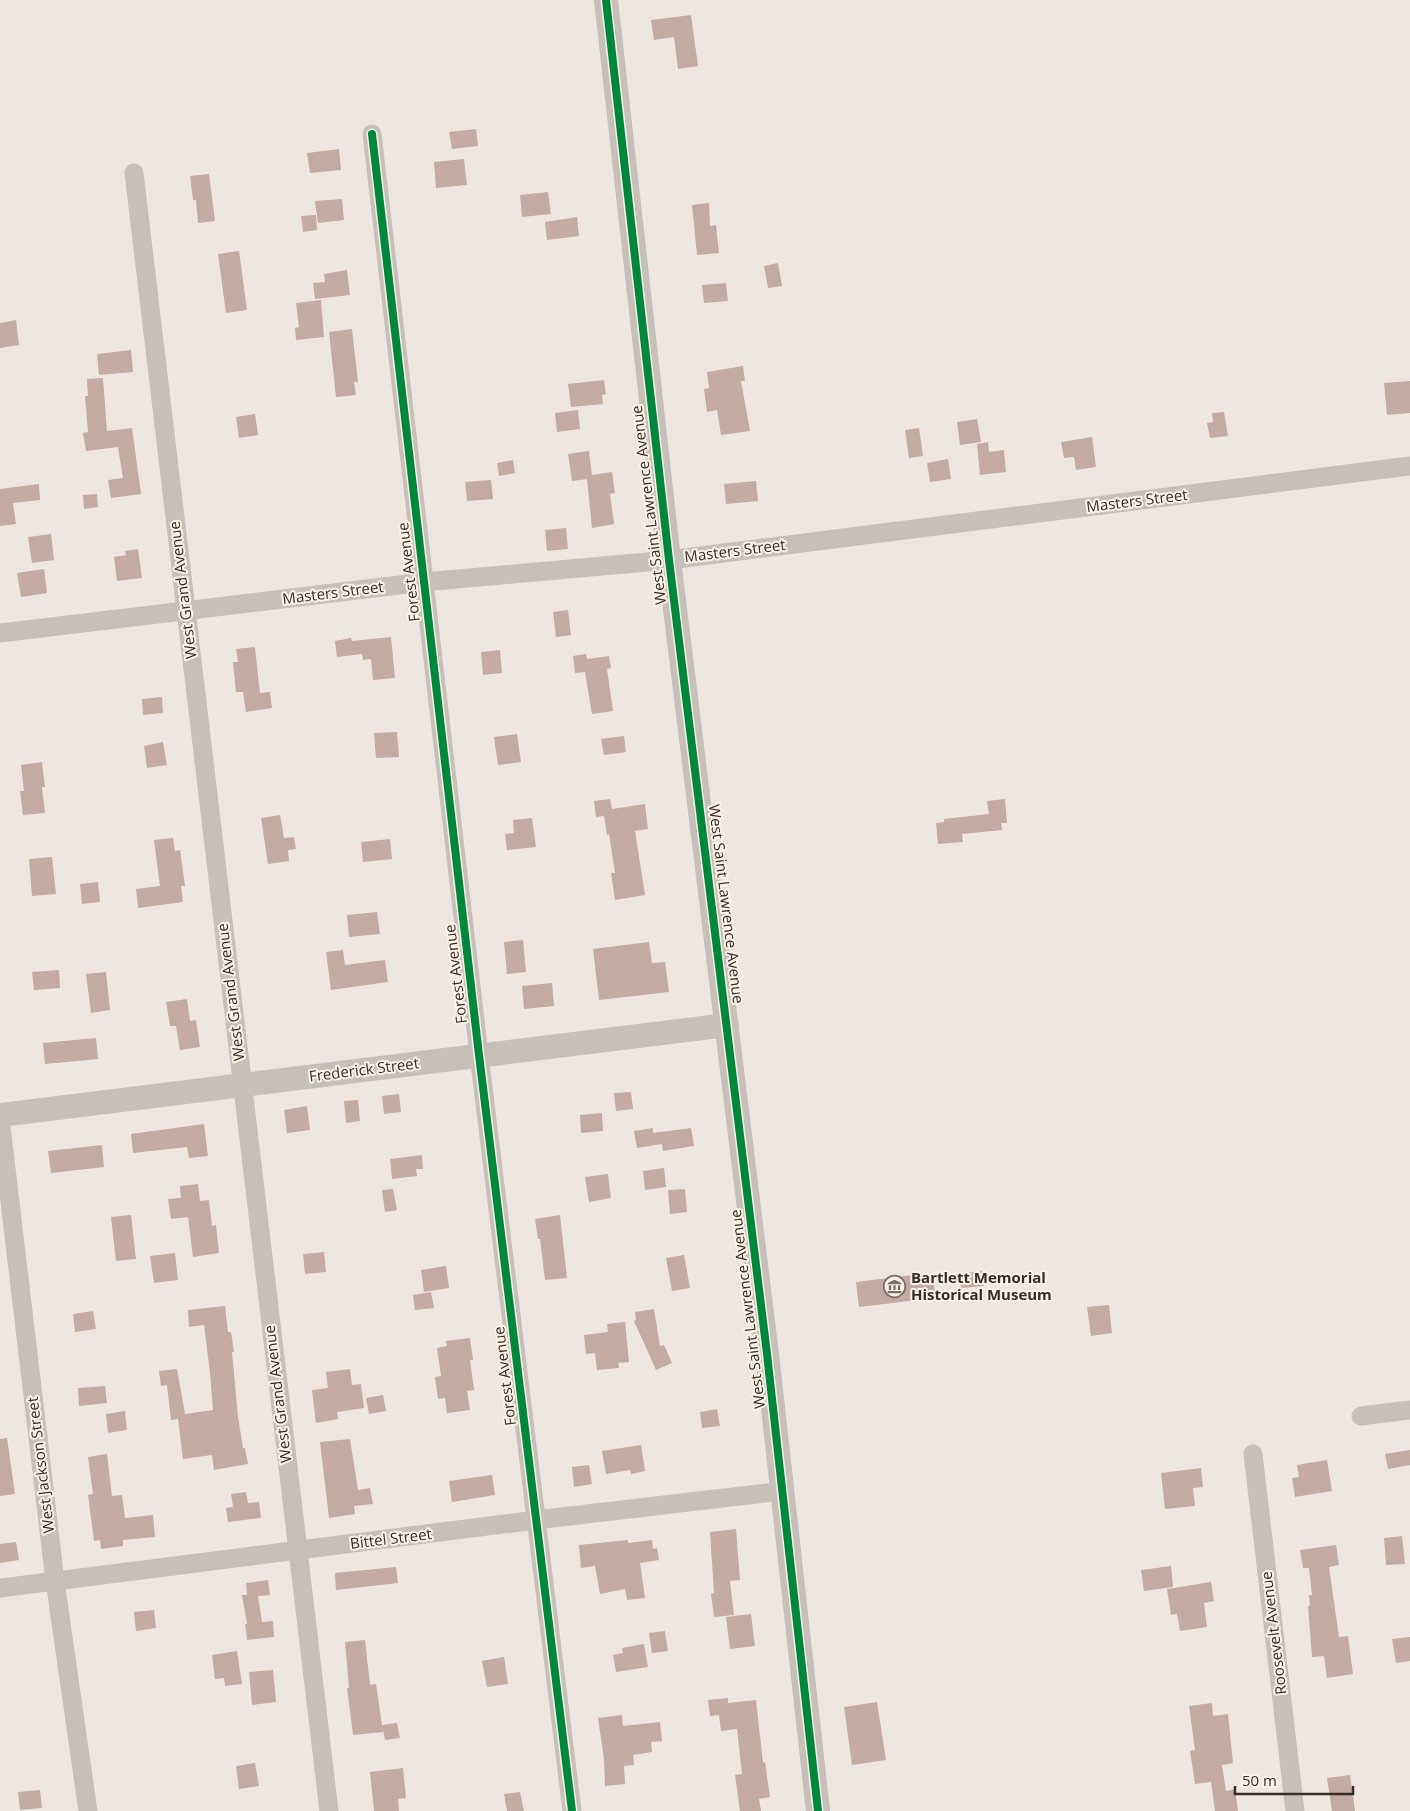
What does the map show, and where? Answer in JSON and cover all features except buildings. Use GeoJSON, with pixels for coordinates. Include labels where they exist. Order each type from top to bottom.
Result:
{"type":"FeatureCollection","features":[{"type":"Feature","properties":{"kind":"street","name":"West Saint Lawrence Avenue"},"geometry":{"type":"LineString","coordinates":[[606,0],[669,560],[783,1491],[818,1811]]}},
{"type":"Feature","properties":{"kind":"street","name":"Forest Avenue"},"geometry":{"type":"LineString","coordinates":[[372,134],[479,1055],[572,1811]]}},
{"type":"Feature","properties":{"kind":"street","name":"West Grand Avenue"},"geometry":{"type":"LineString","coordinates":[[134,173],[329,1811]]}},
{"type":"Feature","properties":{"kind":"street","name":"Masters Street"},"geometry":{"type":"LineString","coordinates":[[0,633],[424,582],[669,560],[1410,466]]}},
{"type":"Feature","properties":{"kind":"street","name":"Frederick Street"},"geometry":{"type":"LineString","coordinates":[[0,1117],[727,1025]]}},
{"type":"Feature","properties":{"kind":"street","name":"West Jackson Street"},"geometry":{"type":"LineString","coordinates":[[0,1117],[55,1582],[88,1811]]}},
{"type":"Feature","properties":{"kind":"street"},"geometry":{"type":"LineString","coordinates":[[1361,1416],[1410,1410]]}},
{"type":"Feature","properties":{"kind":"street","name":"Roosevelt Avenue"},"geometry":{"type":"LineString","coordinates":[[1253,1454],[1295,1811]]}},
{"type":"Feature","properties":{"kind":"street","name":"Bittel Street"},"geometry":{"type":"LineString","coordinates":[[0,1588],[536,1520],[783,1491]]}},
{"type":"Feature","properties":{"kind":"cycle path"},"geometry":{"type":"LineString","coordinates":[[606,0],[669,560],[767,1354],[818,1811]]}},
{"type":"Feature","properties":{"kind":"cycle path"},"geometry":{"type":"LineString","coordinates":[[372,134],[479,1055],[572,1811]]}},
{"type":"Feature","properties":{"kind":"place","name":"Bartlett Memorial Historical Museum"},"geometry":{"type":"Point","coordinates":[895,1287]}}]}
